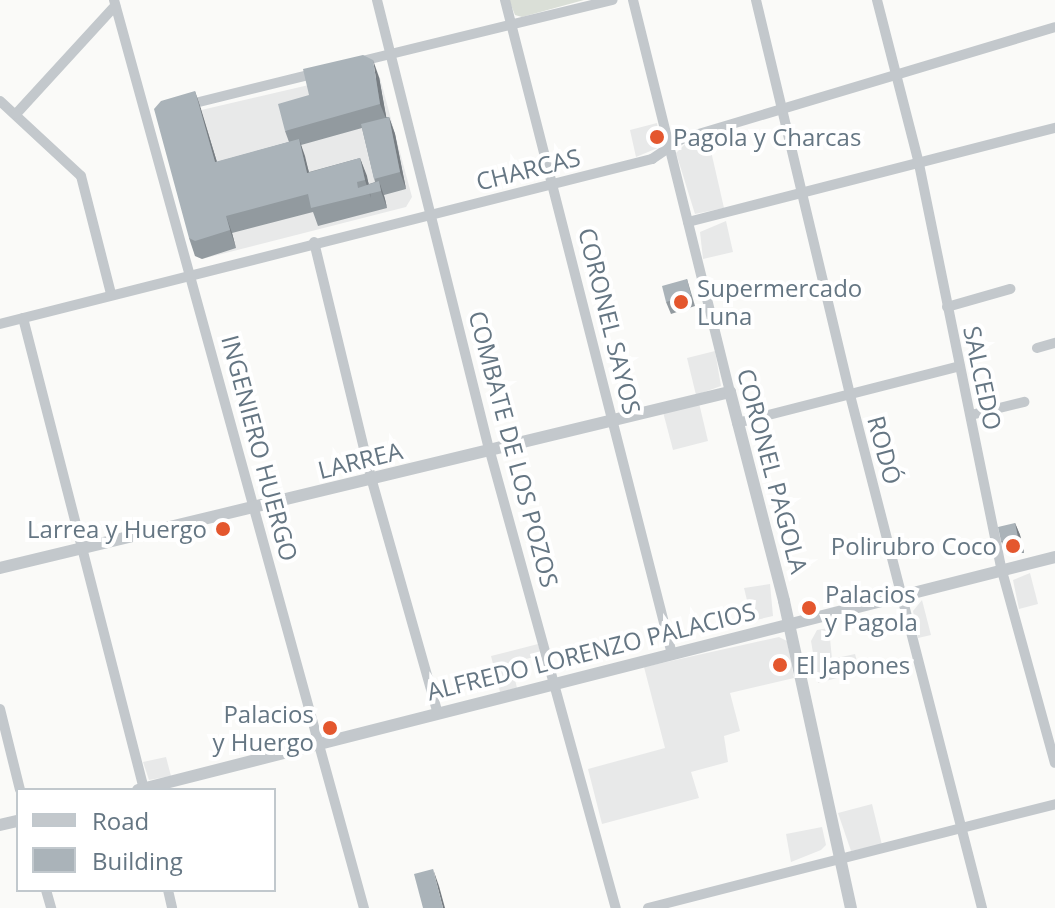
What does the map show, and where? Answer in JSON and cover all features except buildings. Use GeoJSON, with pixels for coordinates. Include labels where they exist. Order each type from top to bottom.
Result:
{"type":"FeatureCollection","features":[{"type":"Feature","properties":{"kind":"street","name":"COMBATE DE LOS POZOS"},"geometry":{"type":"LineString","coordinates":[[377,0],[489,448],[557,681],[616,908]]}},
{"type":"Feature","properties":{"kind":"street","name":"CORONEL SAYOS"},"geometry":{"type":"LineString","coordinates":[[505,0],[615,420],[672,654]]}},
{"type":"Feature","properties":{"kind":"street"},"geometry":{"type":"LineString","coordinates":[[344,66],[613,0]]}},
{"type":"Feature","properties":{"kind":"street","name":"CORONEL PAGOLA"},"geometry":{"type":"LineString","coordinates":[[633,0],[790,625],[851,908]]}},
{"type":"Feature","properties":{"kind":"street","name":"RODÓ"},"geometry":{"type":"LineString","coordinates":[[756,0],[850,395],[982,908]]}},
{"type":"Feature","properties":{"kind":"street","name":"SALCEDO"},"geometry":{"type":"LineString","coordinates":[[877,0],[919,164],[1002,571],[1051,730],[1055,763]]}},
{"type":"Feature","properties":{"kind":"street"},"geometry":{"type":"LineString","coordinates":[[16,114],[114,3]]}},
{"type":"Feature","properties":{"kind":"street","name":"INGENIERO HUERGO"},"geometry":{"type":"LineString","coordinates":[[114,3],[192,273],[364,908]]}},
{"type":"Feature","properties":{"kind":"street","name":"CHARCAS"},"geometry":{"type":"LineString","coordinates":[[0,324],[314,242],[652,159],[682,139],[898,78],[1055,27]]}},
{"type":"Feature","properties":{"kind":"street"},"geometry":{"type":"LineString","coordinates":[[177,108],[329,70]]}},
{"type":"Feature","properties":{"kind":"street"},"geometry":{"type":"LineString","coordinates":[[0,101],[81,176],[111,294]]}},
{"type":"Feature","properties":{"kind":"street"},"geometry":{"type":"LineString","coordinates":[[147,115],[162,112]]}},
{"type":"Feature","properties":{"kind":"street"},"geometry":{"type":"LineString","coordinates":[[688,222],[1055,129]]}},
{"type":"Feature","properties":{"kind":"street"},"geometry":{"type":"LineString","coordinates":[[314,242],[372,481],[437,711]]}},
{"type":"Feature","properties":{"kind":"street"},"geometry":{"type":"LineString","coordinates":[[947,307],[1010,289]]}},
{"type":"Feature","properties":{"kind":"street"},"geometry":{"type":"LineString","coordinates":[[23,318],[140,788]]}},
{"type":"Feature","properties":{"kind":"street"},"geometry":{"type":"LineString","coordinates":[[1037,348],[1055,343]]}},
{"type":"Feature","properties":{"kind":"street"},"geometry":{"type":"LineString","coordinates":[[737,423],[960,366]]}},
{"type":"Feature","properties":{"kind":"street","name":"LARREA"},"geometry":{"type":"LineString","coordinates":[[0,568],[372,481],[489,448],[730,392]]}},
{"type":"Feature","properties":{"kind":"street"},"geometry":{"type":"LineString","coordinates":[[971,415],[1024,402]]}},
{"type":"Feature","properties":{"kind":"street","name":"ALFREDO LORENZO PALACIOS"},"geometry":{"type":"LineString","coordinates":[[149,788],[437,711],[1055,557]]}},
{"type":"Feature","properties":{"kind":"street"},"geometry":{"type":"LineString","coordinates":[[0,709],[20,788]]}},
{"type":"Feature","properties":{"kind":"street"},"geometry":{"type":"LineString","coordinates":[[648,908],[1055,804]]}},
{"type":"Feature","properties":{"kind":"shaded area"},"geometry":{"type":"Polygon","coordinates":[[[509,0],[584,0],[522,17],[515,15],[509,0]]]}},
{"type":"Feature","properties":{"kind":"shaded area"},"geometry":{"type":"Polygon","coordinates":[[[369,71],[380,78],[412,197],[406,207],[202,259],[195,256],[167,118],[369,71]]]}},
{"type":"Feature","properties":{"kind":"shaded area"},"geometry":{"type":"Polygon","coordinates":[[[657,123],[660,147],[636,157],[630,130],[657,123]]]}},
{"type":"Feature","properties":{"kind":"shaded area"},"geometry":{"type":"Polygon","coordinates":[[[708,138],[724,208],[695,214],[676,153],[685,144],[708,138]]]}},
{"type":"Feature","properties":{"kind":"shaded area"},"geometry":{"type":"Polygon","coordinates":[[[726,221],[733,252],[703,259],[700,232],[726,221]]]}},
{"type":"Feature","properties":{"kind":"shaded area"},"geometry":{"type":"Polygon","coordinates":[[[715,351],[721,386],[696,395],[687,358],[715,351]]]}},
{"type":"Feature","properties":{"kind":"shaded area"},"geometry":{"type":"Polygon","coordinates":[[[699,403],[708,441],[673,450],[663,412],[699,403]]]}},
{"type":"Feature","properties":{"kind":"shaded area"},"geometry":{"type":"Polygon","coordinates":[[[1030,573],[1038,604],[1019,609],[1013,580],[1030,573]]]}},
{"type":"Feature","properties":{"kind":"shaded area"},"geometry":{"type":"Polygon","coordinates":[[[770,584],[773,616],[752,621],[744,588],[770,584]]]}},
{"type":"Feature","properties":{"kind":"shaded area"},"geometry":{"type":"Polygon","coordinates":[[[922,600],[931,635],[918,638],[913,611],[922,600]]]}},
{"type":"Feature","properties":{"kind":"shaded area"},"geometry":{"type":"Polygon","coordinates":[[[829,628],[832,659],[855,654],[860,672],[818,683],[811,641],[817,630],[829,628]]]}},
{"type":"Feature","properties":{"kind":"shaded area"},"geometry":{"type":"Polygon","coordinates":[[[779,637],[787,641],[794,678],[730,693],[740,731],[724,736],[728,762],[691,772],[699,798],[602,824],[588,769],[665,748],[644,667],[779,637]]]}},
{"type":"Feature","properties":{"kind":"shaded area"},"geometry":{"type":"Polygon","coordinates":[[[538,644],[541,655],[511,663],[517,688],[500,692],[491,656],[538,644]]]}},
{"type":"Feature","properties":{"kind":"shaded area"},"geometry":{"type":"Polygon","coordinates":[[[166,757],[171,776],[149,780],[143,762],[166,757]]]}},
{"type":"Feature","properties":{"kind":"shaded area"},"geometry":{"type":"Polygon","coordinates":[[[872,804],[882,845],[851,851],[838,813],[872,804]]]}},
{"type":"Feature","properties":{"kind":"shaded area"},"geometry":{"type":"Polygon","coordinates":[[[822,827],[826,845],[791,862],[786,834],[822,827]]]}},
{"type":"Feature","properties":{"kind":"place","name":"Pagola y Charcas"},"geometry":{"type":"Point","coordinates":[657,137]}},
{"type":"Feature","properties":{"kind":"place","name":"Supermercado Luna"},"geometry":{"type":"Point","coordinates":[681,302]}},
{"type":"Feature","properties":{"kind":"place","name":"Larrea y Huergo"},"geometry":{"type":"Point","coordinates":[223,529]}},
{"type":"Feature","properties":{"kind":"place","name":"Polirubro Coco"},"geometry":{"type":"Point","coordinates":[1013,546]}},
{"type":"Feature","properties":{"kind":"place","name":"Palacios y Pagola"},"geometry":{"type":"Point","coordinates":[809,608]}},
{"type":"Feature","properties":{"kind":"place","name":"El Japones"},"geometry":{"type":"Point","coordinates":[780,665]}},
{"type":"Feature","properties":{"kind":"place","name":"Palacios y Huergo"},"geometry":{"type":"Point","coordinates":[330,728]}}]}
